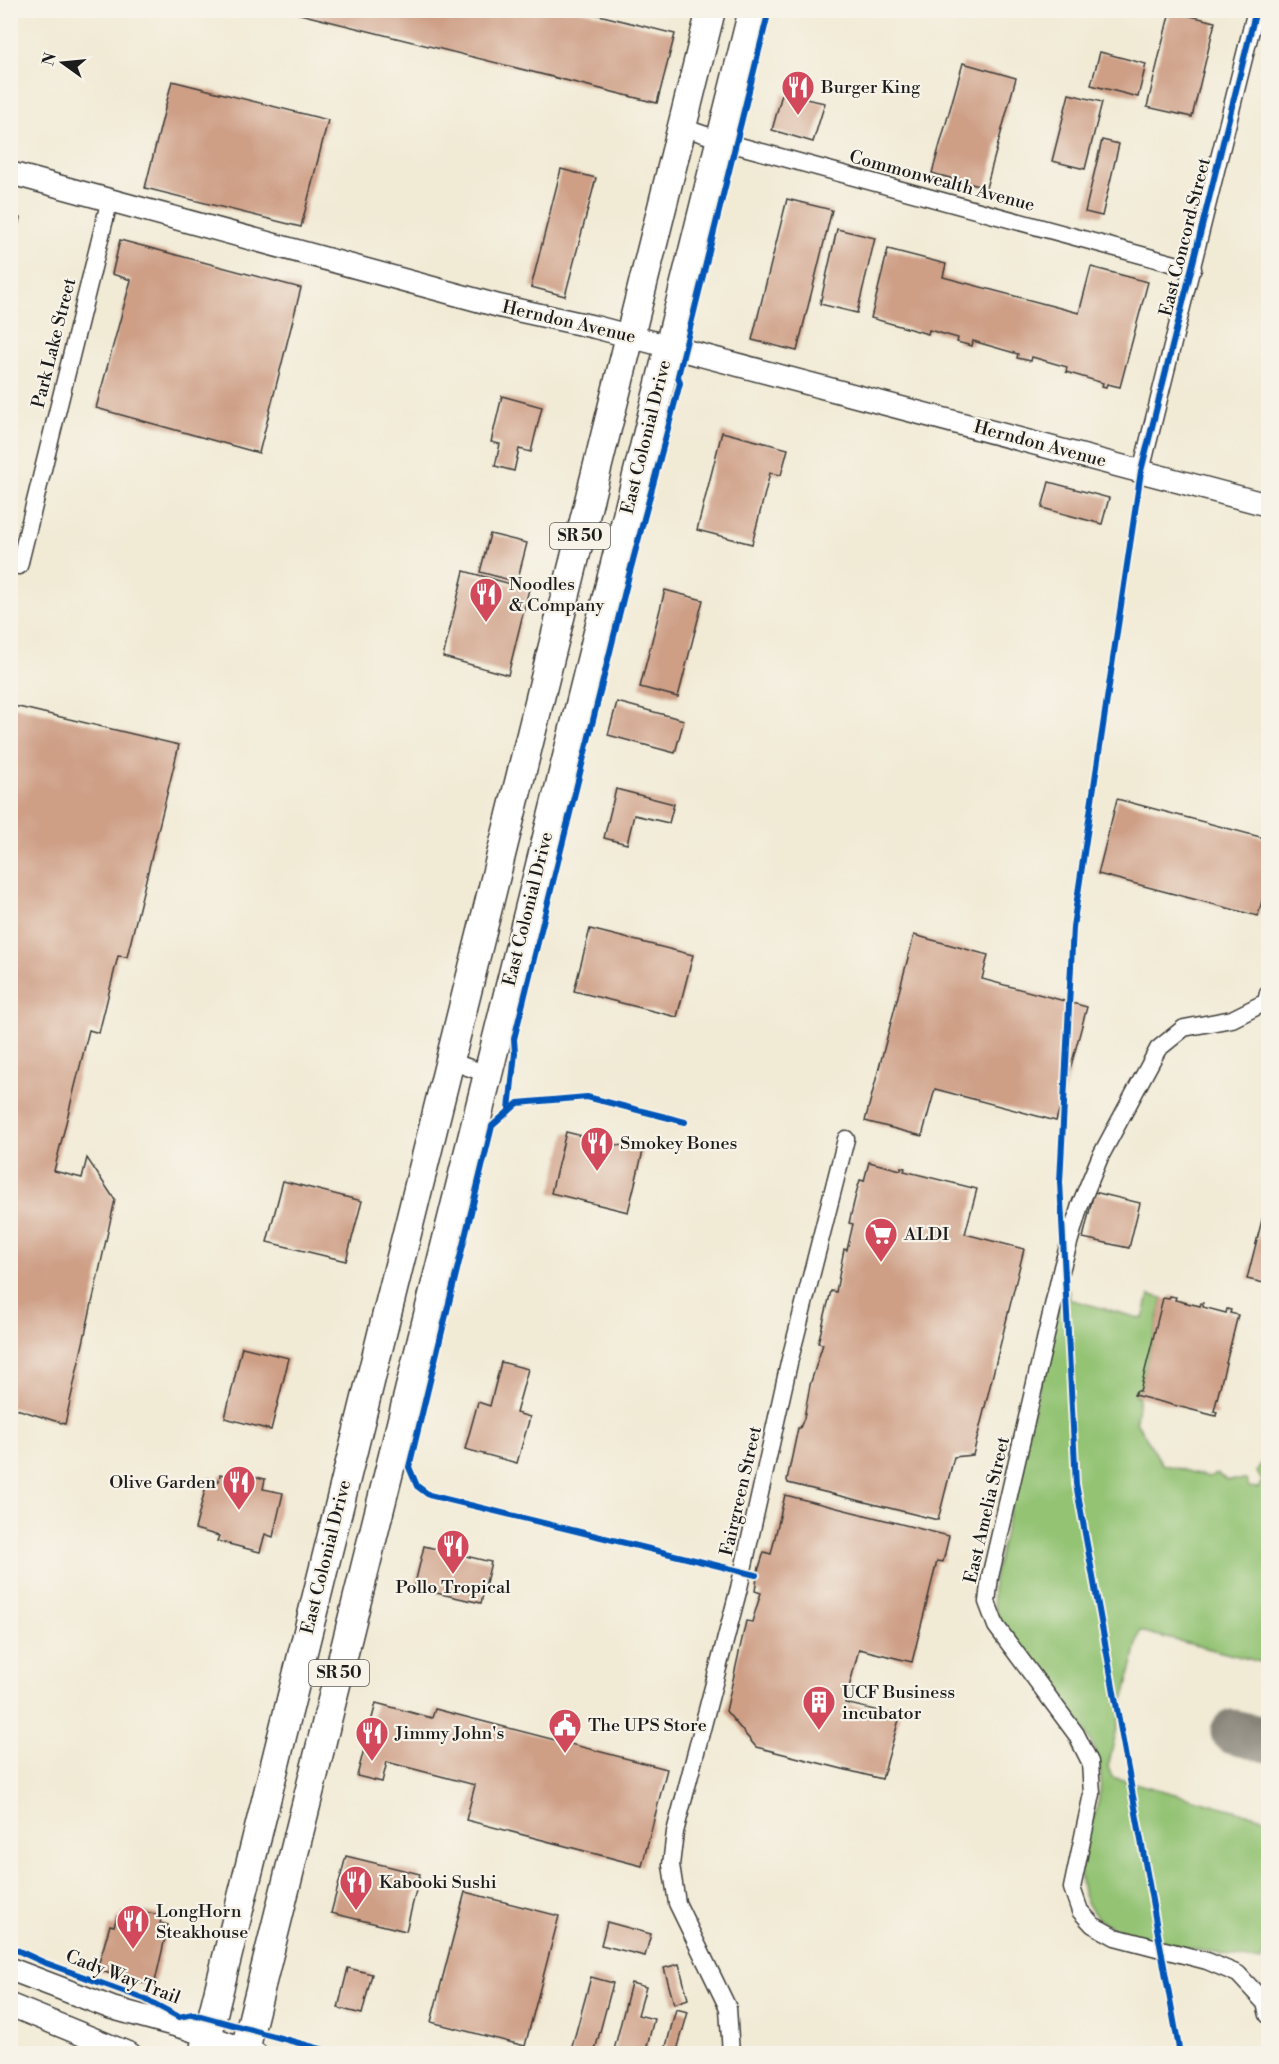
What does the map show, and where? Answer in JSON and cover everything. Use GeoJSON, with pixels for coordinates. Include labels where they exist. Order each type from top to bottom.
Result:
{"type":"FeatureCollection","features":[{"type":"Feature","properties":{"kind":"highway","name":"East Colonial Drive"},"geometry":{"type":"LineString","coordinates":[[206,2045],[377,1346],[711,10]]}},
{"type":"Feature","properties":{"kind":"highway","name":"East Colonial Drive"},"geometry":{"type":"LineString","coordinates":[[248,2052],[319,1753],[753,10]]}},
{"type":"Feature","properties":{"kind":"highway"},"geometry":{"type":"LineString","coordinates":[[377,1346],[388,1374],[369,1465],[382,1501]]}},
{"type":"Feature","properties":{"kind":"highway"},"geometry":{"type":"LineString","coordinates":[[319,1753],[309,1724],[360,1522],[345,1482]]}},
{"type":"Feature","properties":{"kind":"street","name":"East Concord Street"},"geometry":{"type":"LineString","coordinates":[[1141,471],[1256,10]]}},
{"type":"Feature","properties":{"kind":"street","name":"Commonwealth Avenue"},"geometry":{"type":"LineString","coordinates":[[681,127],[719,140],[1193,269]]}},
{"type":"Feature","properties":{"kind":"street","name":"Herndon Avenue"},"geometry":{"type":"LineString","coordinates":[[10,173],[499,306],[669,346],[1269,505]]}},
{"type":"Feature","properties":{"kind":"street","name":"Park Lake Street"},"geometry":{"type":"LineString","coordinates":[[19,566],[110,199]]}},
{"type":"Feature","properties":{"kind":"street","name":"East Amelia Street"},"geometry":{"type":"LineString","coordinates":[[1269,993],[1266,1002],[1232,1019],[1184,1028],[1158,1049],[1100,1157],[1080,1205],[1062,1268],[990,1577],[987,1602],[996,1626],[1076,1734],[1090,1762],[1092,1794],[1072,1888],[1080,1911],[1093,1925],[1114,1937],[1207,1961],[1238,1974],[1264,2003],[1269,2015]]}},
{"type":"Feature","properties":{"kind":"street"},"geometry":{"type":"LineString","coordinates":[[450,1061],[487,1074]]}},
{"type":"Feature","properties":{"kind":"street","name":"Fairgreen Street"},"geometry":{"type":"LineString","coordinates":[[731,2054],[728,2008],[677,1903],[671,1865],[672,1854],[675,1832],[739,1588],[789,1363],[846,1139]]}},
{"type":"Feature","properties":{"kind":"street"},"geometry":{"type":"LineString","coordinates":[[10,1969],[206,2045],[248,2052]]}},
{"type":"Feature","properties":{"kind":"street"},"geometry":{"type":"LineString","coordinates":[[10,2005],[130,2054]]}},
{"type":"Feature","properties":{"kind":"green space"},"geometry":{"type":"Polygon","coordinates":[[[1062,1289],[1069,1291],[1068,1299],[1143,1319],[1149,1295],[1163,1298],[1140,1391],[1136,1391],[1134,1395],[1139,1397],[1136,1421],[1162,1464],[1208,1477],[1217,1474],[1227,1480],[1246,1480],[1249,1487],[1258,1488],[1262,1481],[1257,1472],[1263,1460],[1262,1444],[1268,1446],[1268,1664],[1140,1631],[1108,1767],[1112,1777],[1268,1819],[1268,1935],[1261,1961],[1148,1939],[1125,1932],[1096,1916],[1085,1897],[1081,1879],[1082,1860],[1101,1784],[1099,1764],[1094,1748],[1077,1718],[1002,1624],[994,1605],[993,1582],[1062,1289]]]}},
{"type":"Feature","properties":{"kind":"building"},"geometry":{"type":"Polygon","coordinates":[[[579,10],[675,34],[657,103],[288,11],[579,10]]]}},
{"type":"Feature","properties":{"kind":"building"},"geometry":{"type":"Polygon","coordinates":[[[1170,11],[1215,22],[1192,117],[1147,107],[1170,11]]]}},
{"type":"Feature","properties":{"kind":"building"},"geometry":{"type":"Polygon","coordinates":[[[1100,52],[1146,64],[1138,97],[1091,85],[1100,52]]]}},
{"type":"Feature","properties":{"kind":"building"},"geometry":{"type":"Polygon","coordinates":[[[963,63],[1016,78],[986,188],[932,173],[963,63]]]}},
{"type":"Feature","properties":{"kind":"building"},"geometry":{"type":"Polygon","coordinates":[[[172,81],[328,120],[301,227],[145,188],[172,81]]]}},
{"type":"Feature","properties":{"kind":"building","name":"Burger King"},"geometry":{"type":"Polygon","coordinates":[[[782,94],[825,103],[813,142],[772,130],[782,94]]]}},
{"type":"Feature","properties":{"kind":"building"},"geometry":{"type":"Polygon","coordinates":[[[1069,94],[1102,102],[1085,169],[1052,161],[1069,94]]]}},
{"type":"Feature","properties":{"kind":"building"},"geometry":{"type":"Polygon","coordinates":[[[1102,140],[1119,144],[1102,216],[1085,212],[1102,140]]]}},
{"type":"Feature","properties":{"kind":"building"},"geometry":{"type":"Polygon","coordinates":[[[561,169],[596,178],[565,296],[531,287],[561,169]]]}},
{"type":"Feature","properties":{"kind":"building"},"geometry":{"type":"Polygon","coordinates":[[[787,199],[832,210],[797,351],[752,340],[787,199]]]}},
{"type":"Feature","properties":{"kind":"building"},"geometry":{"type":"Polygon","coordinates":[[[10,215],[20,218],[14,242],[10,241],[10,215]]]}},
{"type":"Feature","properties":{"kind":"building"},"geometry":{"type":"Polygon","coordinates":[[[837,229],[875,238],[857,313],[820,304],[837,229]]]}},
{"type":"Feature","properties":{"kind":"building"},"geometry":{"type":"Polygon","coordinates":[[[120,240],[301,288],[259,453],[96,408],[131,280],[112,274],[120,240]]]}},
{"type":"Feature","properties":{"kind":"building"},"geometry":{"type":"Polygon","coordinates":[[[888,249],[946,264],[943,277],[1079,313],[1091,267],[1148,282],[1120,387],[1107,384],[1106,387],[1102,386],[1103,383],[1066,372],[1067,367],[1032,357],[1031,361],[1017,358],[1018,354],[973,341],[972,346],[957,342],[958,338],[929,330],[928,334],[871,318],[888,249]]]}},
{"type":"Feature","properties":{"kind":"building"},"geometry":{"type":"Polygon","coordinates":[[[502,396],[542,407],[531,452],[519,449],[514,471],[495,466],[500,444],[491,442],[502,396]]]}},
{"type":"Feature","properties":{"kind":"building"},"geometry":{"type":"Polygon","coordinates":[[[722,432],[788,449],[781,475],[770,473],[752,544],[697,530],[722,432]]]}},
{"type":"Feature","properties":{"kind":"building"},"geometry":{"type":"Polygon","coordinates":[[[1049,482],[1109,498],[1102,524],[1042,508],[1049,482]]]}},
{"type":"Feature","properties":{"kind":"building","name":"Noodles & Company"},"geometry":{"type":"Polygon","coordinates":[[[490,534],[527,543],[517,582],[480,572],[490,534]]]}},
{"type":"Feature","properties":{"kind":"building","name":"Noodles & Company"},"geometry":{"type":"Polygon","coordinates":[[[464,571],[529,589],[508,675],[443,657],[464,571]]]}},
{"type":"Feature","properties":{"kind":"building"},"geometry":{"type":"Polygon","coordinates":[[[665,590],[703,600],[678,697],[640,687],[665,590]]]}},
{"type":"Feature","properties":{"kind":"building"},"geometry":{"type":"Polygon","coordinates":[[[617,702],[684,720],[675,753],[608,735],[617,702]]]}},
{"type":"Feature","properties":{"kind":"building"},"geometry":{"type":"Polygon","coordinates":[[[10,705],[179,745],[127,957],[118,956],[99,1033],[89,1030],[54,1171],[82,1178],[87,1158],[115,1200],[65,1424],[10,1407],[10,705]]]}},
{"type":"Feature","properties":{"kind":"building"},"geometry":{"type":"Polygon","coordinates":[[[616,789],[674,804],[669,823],[634,815],[627,844],[604,838],[616,789]]]}},
{"type":"Feature","properties":{"kind":"building"},"geometry":{"type":"Polygon","coordinates":[[[1117,799],[1268,839],[1268,878],[1258,916],[1098,874],[1117,799]]]}},
{"type":"Feature","properties":{"kind":"building"},"geometry":{"type":"Polygon","coordinates":[[[590,929],[693,955],[677,1017],[574,991],[590,929]]]}},
{"type":"Feature","properties":{"kind":"building"},"geometry":{"type":"Polygon","coordinates":[[[914,935],[988,955],[982,979],[1087,1007],[1056,1121],[935,1089],[922,1136],[865,1121],[914,935]]]}},
{"type":"Feature","properties":{"kind":"building","name":"Smokey Bones"},"geometry":{"type":"Polygon","coordinates":[[[566,1132],[643,1151],[628,1212],[551,1193],[566,1132]]]}},
{"type":"Feature","properties":{"kind":"building"},"geometry":{"type":"Polygon","coordinates":[[[869,1162],[901,1170],[901,1167],[905,1168],[904,1171],[977,1189],[965,1234],[1024,1249],[973,1455],[954,1457],[938,1520],[788,1483],[787,1480],[798,1428],[804,1418],[810,1385],[823,1344],[818,1343],[831,1291],[836,1292],[844,1249],[847,1250],[853,1224],[849,1223],[857,1190],[860,1180],[864,1181],[869,1162]]]}},
{"type":"Feature","properties":{"kind":"building"},"geometry":{"type":"Polygon","coordinates":[[[283,1181],[362,1201],[346,1261],[267,1242],[283,1181]]]}},
{"type":"Feature","properties":{"kind":"building"},"geometry":{"type":"Polygon","coordinates":[[[1094,1192],[1140,1203],[1129,1248],[1083,1238],[1094,1192]]]}},
{"type":"Feature","properties":{"kind":"building"},"geometry":{"type":"Polygon","coordinates":[[[1264,1212],[1268,1213],[1268,1284],[1247,1279],[1264,1212]]]}},
{"type":"Feature","properties":{"kind":"building"},"geometry":{"type":"Polygon","coordinates":[[[1170,1296],[1176,1297],[1175,1300],[1200,1306],[1203,1303],[1203,1307],[1226,1313],[1227,1309],[1231,1310],[1230,1313],[1238,1315],[1214,1411],[1217,1412],[1216,1416],[1134,1395],[1136,1391],[1140,1391],[1163,1298],[1169,1299],[1170,1296]]]}},
{"type":"Feature","properties":{"kind":"building"},"geometry":{"type":"Polygon","coordinates":[[[242,1347],[289,1358],[271,1430],[225,1418],[242,1347]]]}},
{"type":"Feature","properties":{"kind":"building"},"geometry":{"type":"Polygon","coordinates":[[[501,1362],[528,1369],[516,1413],[530,1417],[517,1463],[465,1449],[478,1402],[490,1406],[501,1362]]]}},
{"type":"Feature","properties":{"kind":"building","name":"Olive Garden"},"geometry":{"type":"Polygon","coordinates":[[[233,1471],[265,1479],[263,1489],[283,1493],[273,1537],[265,1534],[260,1552],[217,1541],[219,1536],[195,1529],[208,1478],[219,1481],[220,1474],[231,1477],[233,1471]]]}},
{"type":"Feature","properties":{"kind":"building"},"geometry":{"type":"Polygon","coordinates":[[[785,1495],[949,1536],[943,1562],[937,1561],[912,1662],[859,1649],[845,1703],[900,1716],[882,1779],[756,1747],[726,1711],[746,1621],[752,1622],[761,1593],[755,1591],[758,1571],[764,1552],[771,1554],[785,1495]]]}},
{"type":"Feature","properties":{"kind":"building","name":"Pollo Tropical"},"geometry":{"type":"Polygon","coordinates":[[[424,1546],[491,1562],[481,1603],[414,1588],[424,1546]]]}},
{"type":"Feature","properties":{"kind":"building"},"geometry":{"type":"Polygon","coordinates":[[[376,1703],[432,1718],[435,1709],[667,1769],[642,1866],[466,1820],[475,1785],[387,1762],[382,1782],[357,1776],[376,1703]]]}},
{"type":"Feature","properties":{"kind":"building"},"geometry":{"type":"Polygon","coordinates":[[[346,1856],[420,1874],[406,1931],[331,1913],[346,1856]]]}},
{"type":"Feature","properties":{"kind":"building"},"geometry":{"type":"Polygon","coordinates":[[[465,1892],[559,1916],[525,2046],[431,2022],[465,1892]]]}},
{"type":"Feature","properties":{"kind":"building"},"geometry":{"type":"Polygon","coordinates":[[[142,1911],[162,1916],[160,1923],[168,1925],[154,1986],[97,1970],[110,1925],[114,1926],[117,1917],[121,1918],[122,1913],[141,1917],[142,1911]]]}},
{"type":"Feature","properties":{"kind":"building"},"geometry":{"type":"Polygon","coordinates":[[[607,1922],[651,1934],[645,1956],[601,1945],[607,1922]]]}},
{"type":"Feature","properties":{"kind":"building"},"geometry":{"type":"Polygon","coordinates":[[[679,1964],[688,1999],[674,2004],[664,1968],[679,1964]]]}},
{"type":"Feature","properties":{"kind":"building"},"geometry":{"type":"Polygon","coordinates":[[[348,1968],[372,1974],[362,2014],[338,2008],[348,1968]]]}},
{"type":"Feature","properties":{"kind":"building"},"geometry":{"type":"Polygon","coordinates":[[[591,1977],[613,1983],[594,2054],[570,2054],[591,1977]]]}},
{"type":"Feature","properties":{"kind":"building"},"geometry":{"type":"Polygon","coordinates":[[[631,1983],[646,1987],[638,2015],[654,2019],[645,2054],[613,2054],[631,1983]]]}},
{"type":"Feature","properties":{"kind":"building"},"geometry":{"type":"Polygon","coordinates":[[[676,2009],[688,2012],[676,2054],[664,2054],[676,2009]]]}},
{"type":"Feature","properties":{"kind":"taxiway"},"geometry":{"type":"LineString","coordinates":[[1233,1732],[1268,1740]]}},
{"type":"Feature","properties":{"kind":"cycle path"},"geometry":{"type":"LineString","coordinates":[[509,1109],[515,1053],[514,1039],[629,575],[680,383],[678,376],[769,10]]}},
{"type":"Feature","properties":{"kind":"cycle path"},"geometry":{"type":"LineString","coordinates":[[1180,2054],[1076,1484],[1060,1182],[1073,927],[1141,471],[1256,10]]}},
{"type":"Feature","properties":{"kind":"cycle path"},"geometry":{"type":"LineString","coordinates":[[685,1122],[587,1097],[518,1103],[492,1126],[409,1467],[417,1486],[429,1495],[756,1575]]}},
{"type":"Feature","properties":{"kind":"cycle path","name":"Cady Way Trail"},"geometry":{"type":"LineString","coordinates":[[10,1947],[43,1962],[145,1999],[179,2017],[193,2014],[339,2054]]}},
{"type":"Feature","properties":{"kind":"place","name":"Burger King"},"geometry":{"type":"Point","coordinates":[798,116]}},
{"type":"Feature","properties":{"kind":"place","name":"Noodles & Company"},"geometry":{"type":"Point","coordinates":[486,623]}},
{"type":"Feature","properties":{"kind":"place","name":"Smokey Bones"},"geometry":{"type":"Point","coordinates":[597,1172]}},
{"type":"Feature","properties":{"kind":"place","name":"ALDI"},"geometry":{"type":"Point","coordinates":[881,1263]}},
{"type":"Feature","properties":{"kind":"place","name":"Olive Garden"},"geometry":{"type":"Point","coordinates":[239,1511]}},
{"type":"Feature","properties":{"kind":"place","name":"Pollo Tropical"},"geometry":{"type":"Point","coordinates":[453,1575]}},
{"type":"Feature","properties":{"kind":"place","name":"UCF Business incubator"},"geometry":{"type":"Point","coordinates":[819,1731]}},
{"type":"Feature","properties":{"kind":"place","name":"The UPS Store"},"geometry":{"type":"Point","coordinates":[565,1754]}},
{"type":"Feature","properties":{"kind":"place","name":"Jimmy John's"},"geometry":{"type":"Point","coordinates":[372,1762]}},
{"type":"Feature","properties":{"kind":"place","name":"Kabooki Sushi"},"geometry":{"type":"Point","coordinates":[356,1911]}},
{"type":"Feature","properties":{"kind":"place","name":"LongHorn Steakhouse"},"geometry":{"type":"Point","coordinates":[133,1950]}}]}
